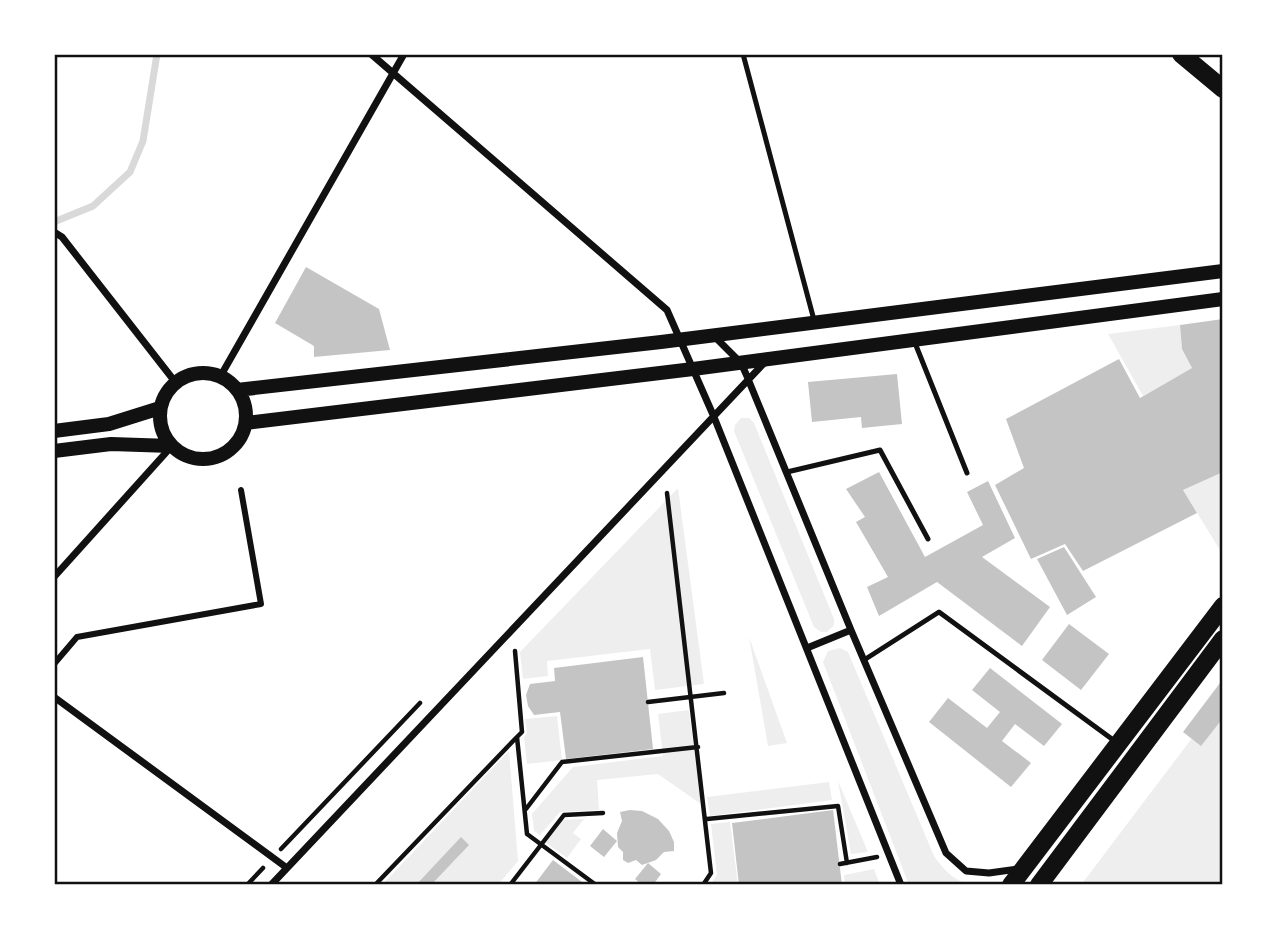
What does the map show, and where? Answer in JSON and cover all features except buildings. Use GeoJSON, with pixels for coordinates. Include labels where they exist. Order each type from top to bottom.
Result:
{"type":"FeatureCollection","features":[{"type":"Feature","properties":{"kind":"main road"},"geometry":{"type":"LineString","coordinates":[[1181,54],[1223,89]]}},
{"type":"Feature","properties":{"kind":"main road"},"geometry":{"type":"LineString","coordinates":[[237,390],[815,323],[1223,271]]}},
{"type":"Feature","properties":{"kind":"main road"},"geometry":{"type":"LineString","coordinates":[[246,424],[741,363],[1223,299]]}},
{"type":"Feature","properties":{"kind":"main road"},"geometry":{"type":"LineString","coordinates":[[197,374],[220,377],[237,390],[243,400],[246,424],[242,436],[222,455],[209,459],[195,459],[182,454],[171,446],[163,435],[160,408],[166,394],[176,383],[197,374]]}},
{"type":"Feature","properties":{"kind":"main road"},"geometry":{"type":"LineString","coordinates":[[54,431],[109,424],[160,408]]}},
{"type":"Feature","properties":{"kind":"main road"},"geometry":{"type":"LineString","coordinates":[[54,451],[111,444],[171,446]]}},
{"type":"Feature","properties":{"kind":"main road"},"geometry":{"type":"LineString","coordinates":[[1011,885],[1223,606]]}},
{"type":"Feature","properties":{"kind":"main road"},"geometry":{"type":"LineString","coordinates":[[1039,885],[1223,639]]}},
{"type":"Feature","properties":{"kind":"street"},"geometry":{"type":"LineString","coordinates":[[371,54],[667,310],[714,417],[901,885]]}},
{"type":"Feature","properties":{"kind":"street"},"geometry":{"type":"LineString","coordinates":[[220,377],[404,54]]}},
{"type":"Feature","properties":{"kind":"street"},"geometry":{"type":"LineString","coordinates":[[54,232],[62,237],[176,383]]}},
{"type":"Feature","properties":{"kind":"street"},"geometry":{"type":"LineString","coordinates":[[713,335],[741,363],[749,380],[946,853],[966,871],[989,873],[1026,867]]}},
{"type":"Feature","properties":{"kind":"street"},"geometry":{"type":"LineString","coordinates":[[271,885],[768,359]]}},
{"type":"Feature","properties":{"kind":"street"},"geometry":{"type":"LineString","coordinates":[[54,577],[171,446]]}},
{"type":"Feature","properties":{"kind":"street"},"geometry":{"type":"LineString","coordinates":[[54,664],[77,637],[261,604],[241,490]]}},
{"type":"Feature","properties":{"kind":"street"},"geometry":{"type":"LineString","coordinates":[[807,648],[851,630]]}},
{"type":"Feature","properties":{"kind":"street"},"geometry":{"type":"LineString","coordinates":[[54,697],[287,868]]}},
{"type":"Feature","properties":{"kind":"lane"},"geometry":{"type":"LineString","coordinates":[[743,54],[815,323]]}},
{"type":"Feature","properties":{"kind":"lane"},"geometry":{"type":"LineString","coordinates":[[914,340],[967,473]]}},
{"type":"Feature","properties":{"kind":"lane"},"geometry":{"type":"LineString","coordinates":[[787,472],[880,450],[928,539]]}},
{"type":"Feature","properties":{"kind":"lane"},"geometry":{"type":"LineString","coordinates":[[864,660],[939,612],[1119,744]]}},
{"type":"Feature","properties":{"kind":"path"},"geometry":{"type":"LineString","coordinates":[[667,493],[712,873],[703,885]]}},
{"type":"Feature","properties":{"kind":"path"},"geometry":{"type":"LineString","coordinates":[[375,885],[522,732],[515,651]]}},
{"type":"Feature","properties":{"kind":"path"},"geometry":{"type":"LineString","coordinates":[[648,702],[724,693]]}},
{"type":"Feature","properties":{"kind":"path"},"geometry":{"type":"LineString","coordinates":[[517,737],[527,834],[596,885]]}},
{"type":"Feature","properties":{"kind":"path"},"geometry":{"type":"LineString","coordinates":[[525,809],[562,762],[698,747]]}},
{"type":"Feature","properties":{"kind":"path"},"geometry":{"type":"LineString","coordinates":[[707,819],[838,806],[846,863]]}},
{"type":"Feature","properties":{"kind":"path"},"geometry":{"type":"LineString","coordinates":[[510,885],[564,815],[603,813]]}},
{"type":"Feature","properties":{"kind":"path"},"geometry":{"type":"LineString","coordinates":[[840,864],[879,856]]}},
{"type":"Feature","properties":{"kind":"shaded area"},"geometry":{"type":"Polygon","coordinates":[[[1180,325],[1182,349],[1192,368],[1143,396],[1108,334],[1180,325]]]}},
{"type":"Feature","properties":{"kind":"shaded area"},"geometry":{"type":"Polygon","coordinates":[[[741,418],[749,418],[754,423],[834,619],[834,625],[827,632],[821,632],[814,627],[734,431],[741,418]]]}},
{"type":"Feature","properties":{"kind":"shaded area"},"geometry":{"type":"Polygon","coordinates":[[[1223,472],[1223,555],[1183,490],[1223,472]]]}},
{"type":"Feature","properties":{"kind":"shaded area"},"geometry":{"type":"Polygon","coordinates":[[[678,488],[704,684],[655,690],[650,649],[547,661],[548,676],[523,679],[520,652],[678,488]]]}},
{"type":"Feature","properties":{"kind":"shaded area"},"geometry":{"type":"Polygon","coordinates":[[[749,637],[787,743],[768,746],[749,637]]]}},
{"type":"Feature","properties":{"kind":"shaded area"},"geometry":{"type":"Polygon","coordinates":[[[840,648],[848,652],[934,856],[949,874],[970,885],[909,885],[823,662],[828,651],[840,648]]]}},
{"type":"Feature","properties":{"kind":"shaded area"},"geometry":{"type":"Polygon","coordinates":[[[1223,697],[1223,885],[1081,885],[1223,697]]]}},
{"type":"Feature","properties":{"kind":"shaded area"},"geometry":{"type":"Polygon","coordinates":[[[689,710],[701,804],[658,774],[597,780],[599,810],[560,812],[540,835],[534,831],[532,814],[573,767],[663,756],[658,714],[689,710]]]}},
{"type":"Feature","properties":{"kind":"shaded area"},"geometry":{"type":"Polygon","coordinates":[[[557,716],[562,760],[527,764],[525,719],[557,716]]]}},
{"type":"Feature","properties":{"kind":"shaded area"},"geometry":{"type":"Polygon","coordinates":[[[509,751],[518,861],[498,885],[382,885],[509,751]]]}},
{"type":"Feature","properties":{"kind":"shaded area"},"geometry":{"type":"Polygon","coordinates":[[[838,781],[868,852],[851,854],[838,781]]]}},
{"type":"Feature","properties":{"kind":"shaded area"},"geometry":{"type":"Polygon","coordinates":[[[829,782],[832,800],[710,816],[707,797],[829,782]]]}},
{"type":"Feature","properties":{"kind":"shaded area"},"geometry":{"type":"Polygon","coordinates":[[[584,819],[573,833],[581,839],[567,858],[545,842],[562,820],[584,819]]]}},
{"type":"Feature","properties":{"kind":"shaded area"},"geometry":{"type":"Polygon","coordinates":[[[730,822],[738,885],[710,885],[717,875],[711,824],[730,822]]]}},
{"type":"Feature","properties":{"kind":"shaded area"},"geometry":{"type":"Polygon","coordinates":[[[874,869],[880,885],[845,885],[844,875],[874,869]]]}},
{"type":"Feature","properties":{"kind":"waterway"},"geometry":{"type":"LineString","coordinates":[[54,222],[93,206],[130,172],[143,141],[157,54]]}}]}
